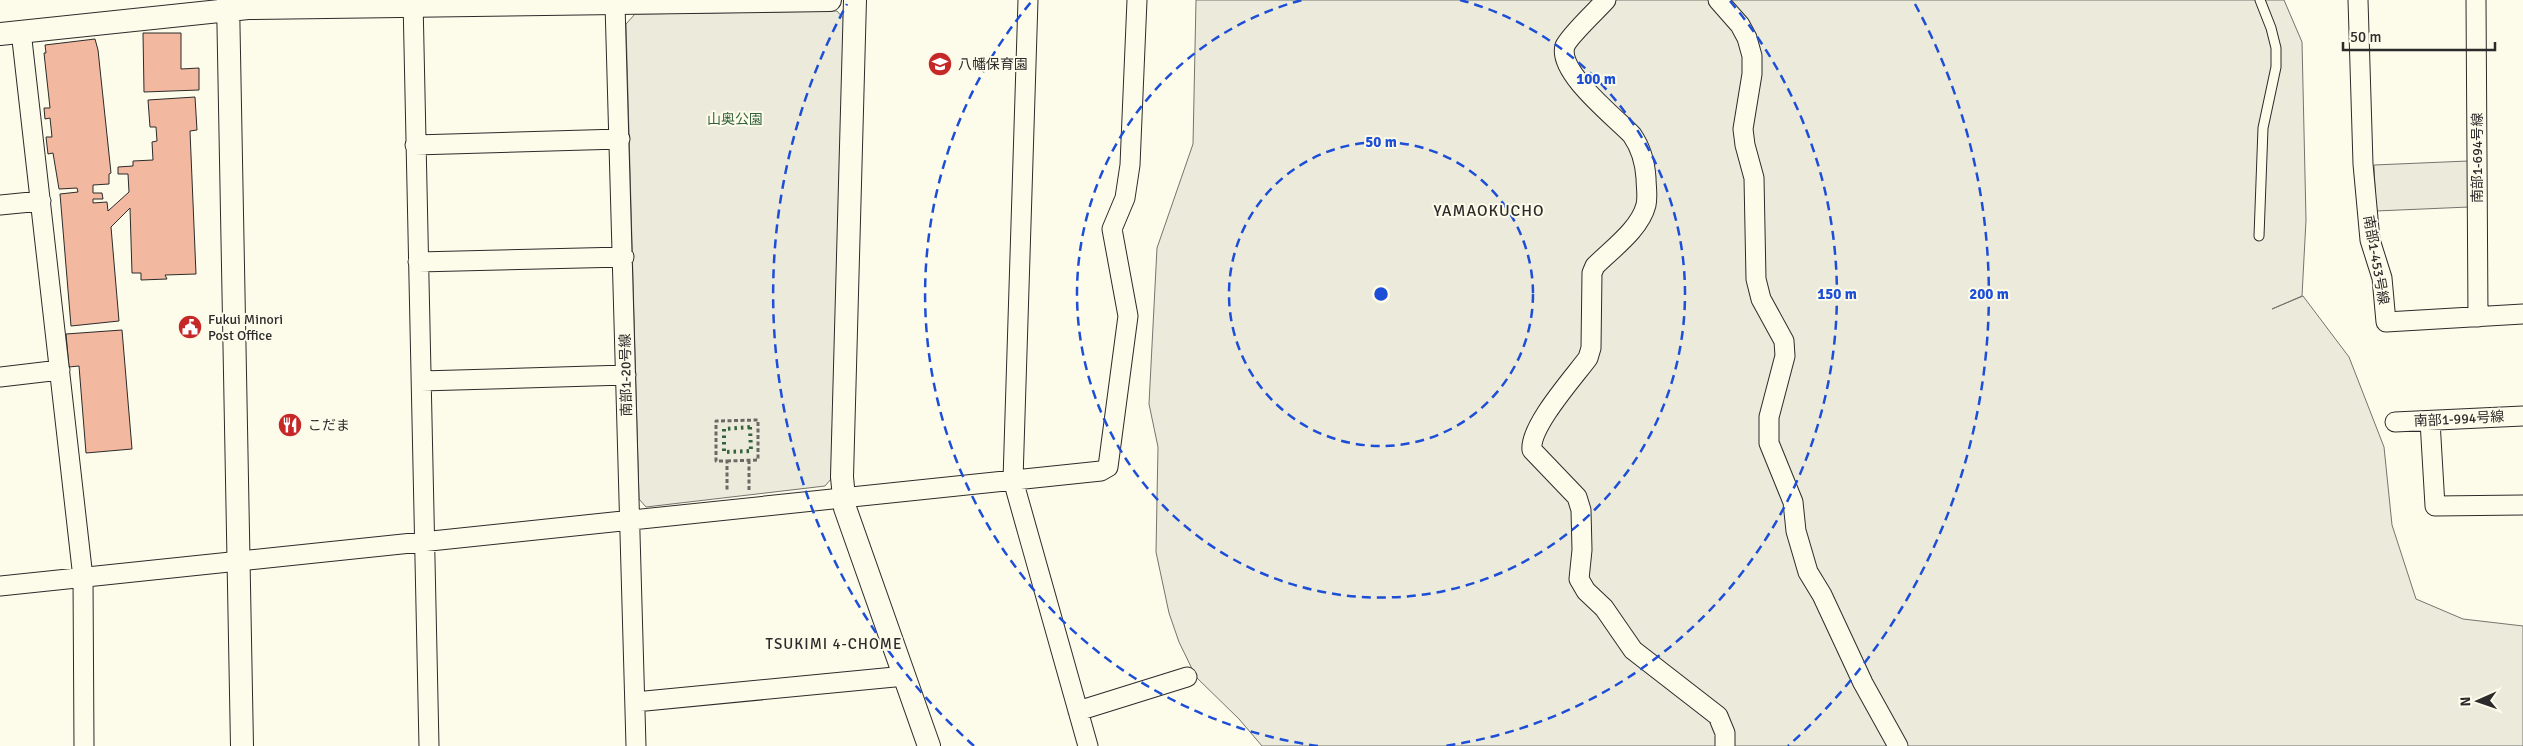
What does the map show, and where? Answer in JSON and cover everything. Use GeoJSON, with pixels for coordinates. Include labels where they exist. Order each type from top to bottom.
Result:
{"type":"FeatureCollection","features":[{"type":"Feature","properties":{"kind":"street"},"geometry":{"type":"LineString","coordinates":[[84,746],[83,578],[41,200],[11,33],[228,5],[615,4],[830,0]]}},
{"type":"Feature","properties":{"kind":"street"},"geometry":{"type":"LineString","coordinates":[[854,0],[843,498],[929,746]]}},
{"type":"Feature","properties":{"kind":"street"},"geometry":{"type":"LineString","coordinates":[[1028,0],[1013,480],[1088,746]]}},
{"type":"Feature","properties":{"kind":"street"},"geometry":{"type":"LineString","coordinates":[[0,586],[1101,471],[1108,467],[1128,316],[1112,229],[1125,198],[1130,166],[1137,0]]}},
{"type":"Feature","properties":{"kind":"street"},"geometry":{"type":"LineString","coordinates":[[1606,0],[1567,43],[1564,56],[1568,67],[1581,84],[1632,134],[1638,144],[1645,164],[1646,203],[1642,215],[1632,229],[1595,266],[1592,273],[1592,348],[1588,358],[1550,409],[1534,435],[1531,443],[1532,450],[1577,497],[1581,510],[1582,542],[1578,579],[1586,591],[1604,608],[1633,650],[1718,716],[1725,733],[1725,746]]}},
{"type":"Feature","properties":{"kind":"street"},"geometry":{"type":"LineString","coordinates":[[1718,0],[1740,25],[1747,38],[1752,56],[1752,74],[1744,129],[1745,145],[1754,178],[1756,279],[1761,299],[1784,341],[1784,356],[1770,417],[1769,443],[1793,502],[1796,531],[1808,572],[1822,595],[1863,683],[1898,746]]}},
{"type":"Feature","properties":{"kind":"street","name":"南部1-453号線"},"geometry":{"type":"LineString","coordinates":[[2358,0],[2363,164],[2370,240],[2382,278],[2386,322],[2523,314]]}},
{"type":"Feature","properties":{"kind":"street","name":"南部1-694号線"},"geometry":{"type":"LineString","coordinates":[[2476,0],[2478,317]]}},
{"type":"Feature","properties":{"kind":"street"},"geometry":{"type":"LineString","coordinates":[[413,4],[429,746]]}},
{"type":"Feature","properties":{"kind":"street","name":"南部1-20号線"},"geometry":{"type":"LineString","coordinates":[[615,4],[624,257],[636,746]]}},
{"type":"Feature","properties":{"kind":"street"},"geometry":{"type":"LineString","coordinates":[[228,5],[242,746]]}},
{"type":"Feature","properties":{"kind":"street"},"geometry":{"type":"LineString","coordinates":[[415,145],[620,139]]}},
{"type":"Feature","properties":{"kind":"street"},"geometry":{"type":"LineString","coordinates":[[0,205],[41,200]]}},
{"type":"Feature","properties":{"kind":"street"},"geometry":{"type":"LineString","coordinates":[[418,262],[624,257]]}},
{"type":"Feature","properties":{"kind":"street"},"geometry":{"type":"LineString","coordinates":[[0,376],[60,370]]}},
{"type":"Feature","properties":{"kind":"street"},"geometry":{"type":"LineString","coordinates":[[421,381],[626,375]]}},
{"type":"Feature","properties":{"kind":"street","name":"南部1-994号線"},"geometry":{"type":"LineString","coordinates":[[2395,422],[2523,416]]}},
{"type":"Feature","properties":{"kind":"street"},"geometry":{"type":"LineString","coordinates":[[2430,421],[2435,506],[2523,505]]}},
{"type":"Feature","properties":{"kind":"street"},"geometry":{"type":"LineString","coordinates":[[635,702],[905,676]]}},
{"type":"Feature","properties":{"kind":"street"},"geometry":{"type":"LineString","coordinates":[[1078,711],[1187,677]]}},
{"type":"Feature","properties":{"kind":"lane"},"geometry":{"type":"LineString","coordinates":[[2260,0],[2271,28],[2276,48],[2276,67],[2263,128],[2260,236]]}},
{"type":"Feature","properties":{"kind":"path"},"geometry":{"type":"LineString","coordinates":[[758,420],[758,460],[727,461],[716,461],[716,421],[758,420]]}},
{"type":"Feature","properties":{"kind":"path"},"geometry":{"type":"LineString","coordinates":[[749,460],[749,507]]}},
{"type":"Feature","properties":{"kind":"path"},"geometry":{"type":"LineString","coordinates":[[727,461],[727,510]]}},
{"type":"Feature","properties":{"kind":"green space"},"geometry":{"type":"Polygon","coordinates":[[[1196,0],[2284,0],[2302,42],[2306,220],[2302,296],[2272,309],[2303,296],[2349,357],[2384,447],[2392,525],[2416,599],[2463,619],[2523,626],[2523,746],[1262,746],[1239,719],[1196,677],[1179,642],[1169,613],[1156,552],[1158,447],[1149,404],[1157,248],[1193,144],[1196,0]]]}},
{"type":"Feature","properties":{"kind":"green space","name":"山奥公園"},"geometry":{"type":"Polygon","coordinates":[[[837,11],[844,19],[831,479],[825,486],[646,507],[639,499],[626,24],[635,14],[837,11]]]}},
{"type":"Feature","properties":{"kind":"green space"},"geometry":{"type":"Polygon","coordinates":[[[2468,161],[2469,207],[2376,211],[2374,165],[2468,161]]]}},
{"type":"Feature","properties":{"kind":"building"},"geometry":{"type":"Polygon","coordinates":[[[143,33],[181,33],[181,69],[199,68],[199,90],[144,92],[143,33]]]}},
{"type":"Feature","properties":{"kind":"building"},"geometry":{"type":"Polygon","coordinates":[[[95,39],[98,50],[111,173],[109,174],[109,184],[93,185],[93,193],[102,193],[103,199],[93,199],[93,203],[107,202],[108,211],[129,192],[128,174],[118,174],[118,167],[133,166],[133,161],[153,160],[152,142],[157,141],[156,127],[150,127],[148,100],[195,97],[197,130],[190,131],[196,274],[165,275],[167,279],[141,280],[141,273],[132,273],[130,208],[111,227],[119,321],[71,326],[60,194],[78,192],[77,188],[59,189],[53,153],[48,154],[46,137],[52,137],[50,118],[45,119],[44,108],[50,108],[44,53],[46,53],[45,45],[95,39]]]}},
{"type":"Feature","properties":{"kind":"building"},"geometry":{"type":"Polygon","coordinates":[[[122,330],[132,449],[86,453],[79,366],[69,367],[66,334],[122,330]]]}},
{"type":"Feature","properties":{"kind":"hedge"},"geometry":{"type":"LineString","coordinates":[[750,427],[751,451],[724,452],[724,429],[750,427]]}},
{"type":"Feature","properties":{"kind":"place","name":"八幡保育園"},"geometry":{"type":"Point","coordinates":[940,64]}},
{"type":"Feature","properties":{"kind":"place","name":"Fukui Minori Post Office"},"geometry":{"type":"Point","coordinates":[190,327]}},
{"type":"Feature","properties":{"kind":"place","name":"こだま"},"geometry":{"type":"Point","coordinates":[290,425]}},
{"type":"Feature","properties":{"kind":"district","name":"YAMAOKUCHO"},"geometry":{"type":"Point","coordinates":[1489,211]}},
{"type":"Feature","properties":{"kind":"district","name":"TSUKIMI 4-CHOME"},"geometry":{"type":"Point","coordinates":[834,644]}}]}
